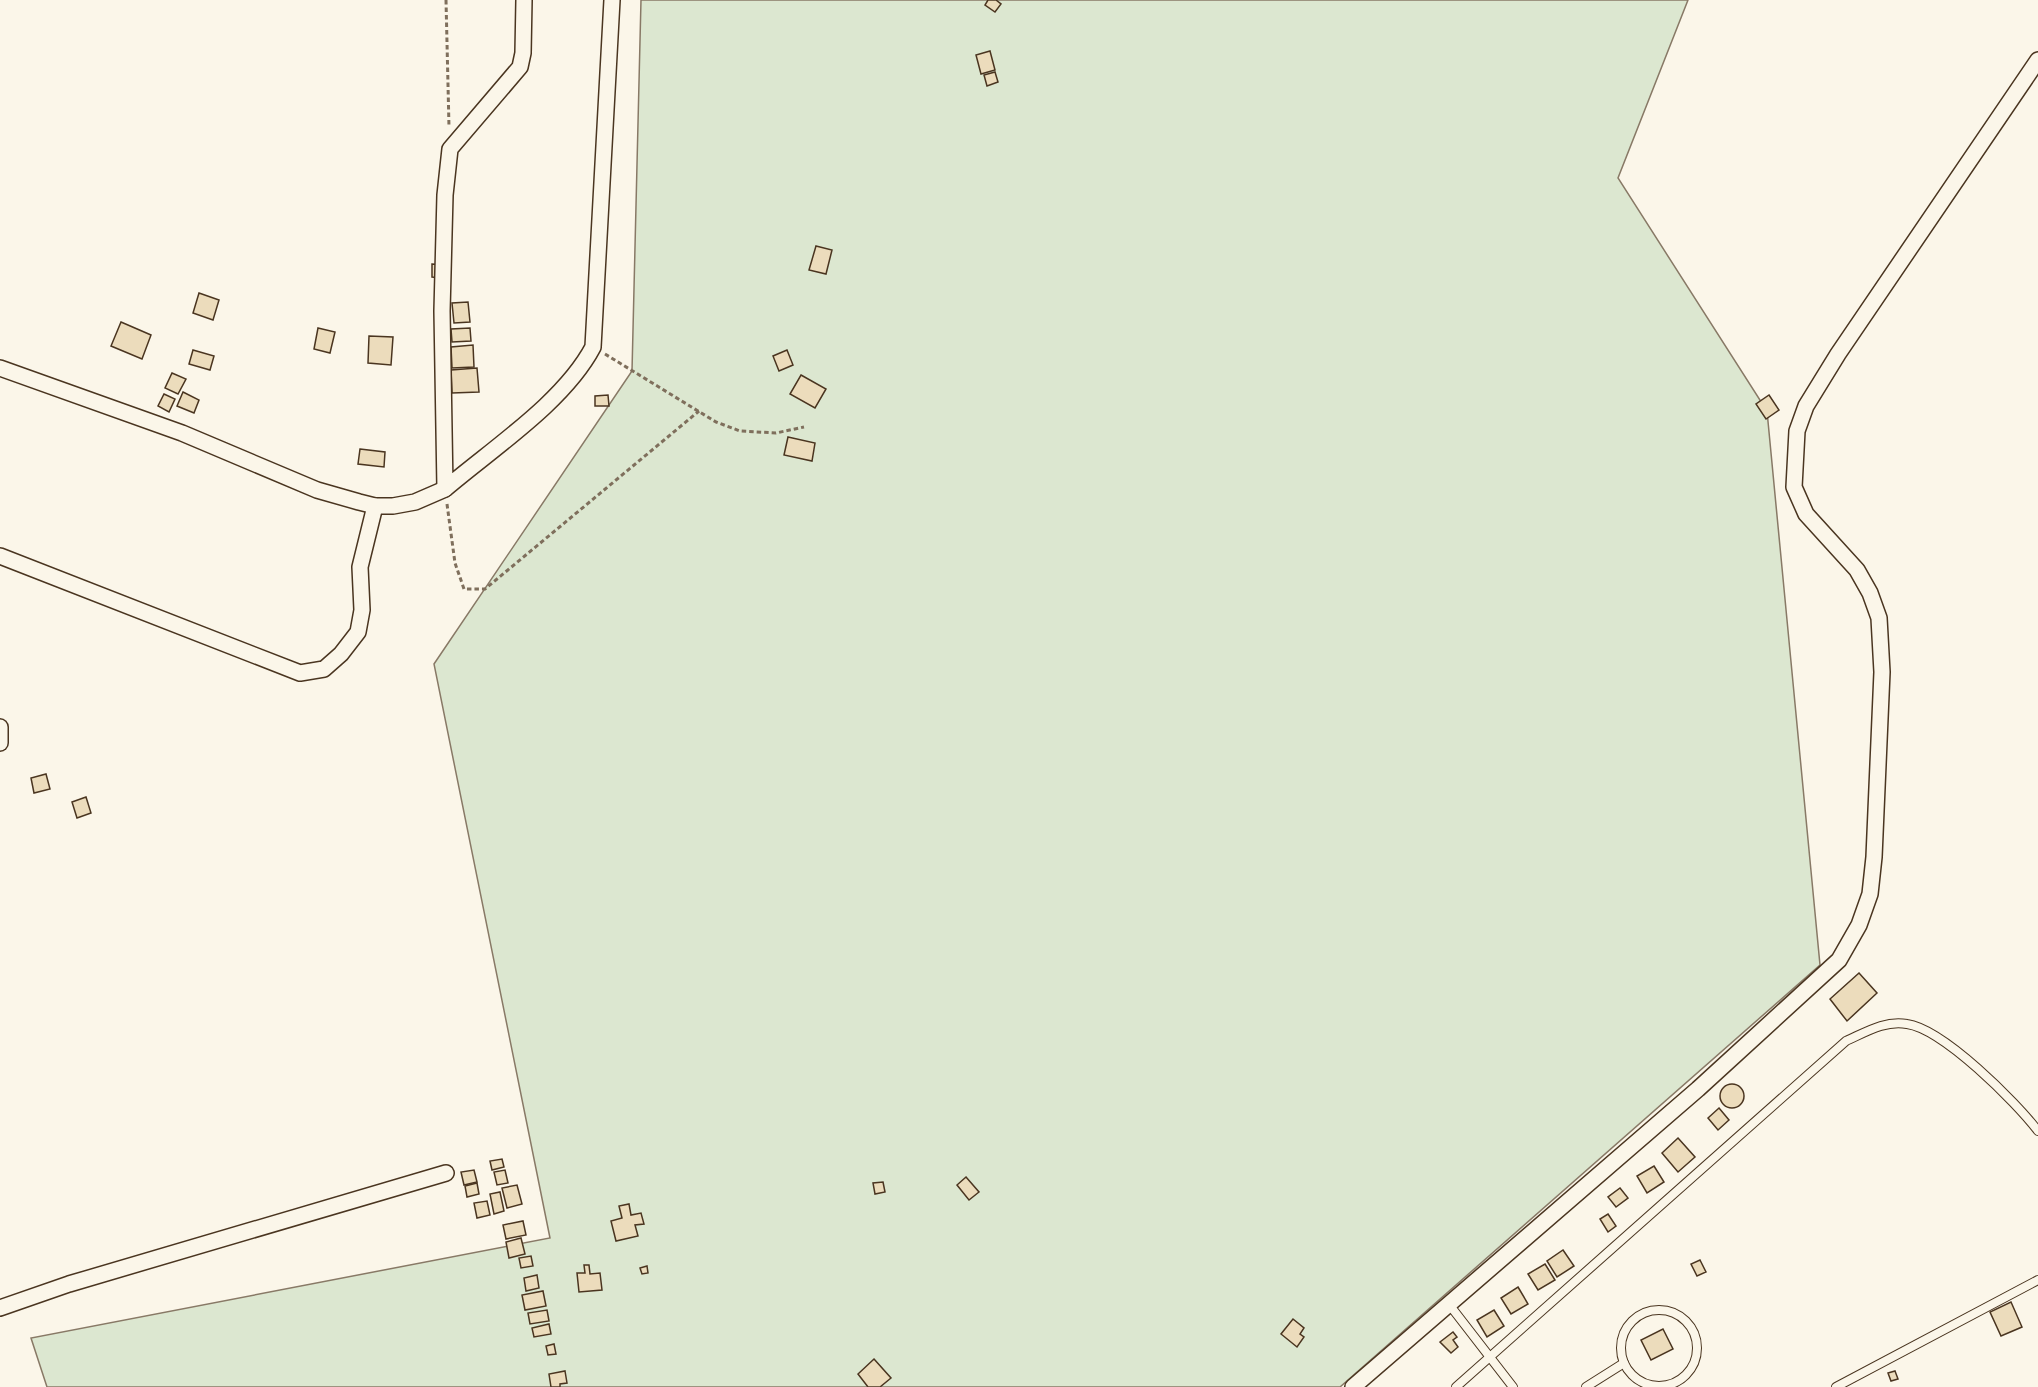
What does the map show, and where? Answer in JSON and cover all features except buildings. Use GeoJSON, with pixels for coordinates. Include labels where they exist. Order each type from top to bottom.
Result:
{"type":"FeatureCollection","features":[{"type":"Feature","properties":{"kind":"street"},"geometry":{"type":"LineString","coordinates":[[445,489],[442,299],[445,195],[450,149],[520,67],[523,53],[524,0]]}},
{"type":"Feature","properties":{"kind":"street"},"geometry":{"type":"LineString","coordinates":[[0,368],[182,433],[317,490],[375,506],[415,502],[445,489],[561,392],[581,370],[593,347],[612,0]]}},
{"type":"Feature","properties":{"kind":"street"},"geometry":{"type":"LineString","coordinates":[[1353,1387],[1698,1089],[1839,960],[1860,925],[1870,894],[1874,857],[1882,672],[1879,618],[1857,570],[1806,514],[1794,487],[1797,431],[1806,406],[1838,354],[2038,60]]}},
{"type":"Feature","properties":{"kind":"street"},"geometry":{"type":"LineString","coordinates":[[0,556],[300,673],[324,669],[341,654],[358,632],[362,610],[360,567],[375,506]]}},
{"type":"Feature","properties":{"kind":"street"},"geometry":{"type":"LineString","coordinates":[[0,727],[0,743]]}},
{"type":"Feature","properties":{"kind":"street"},"geometry":{"type":"LineString","coordinates":[[0,1308],[69,1284],[446,1173]]}},
{"type":"Feature","properties":{"kind":"lane"},"geometry":{"type":"LineString","coordinates":[[1456,1387],[1491,1359],[1632,1234],[1661,1204],[1846,1041],[1880,1025],[1908,1023],[1934,1035],[1997,1085],[2038,1131]]}},
{"type":"Feature","properties":{"kind":"lane"},"geometry":{"type":"LineString","coordinates":[[1836,1387],[2038,1280]]}},
{"type":"Feature","properties":{"kind":"lane"},"geometry":{"type":"LineString","coordinates":[[1448,1303],[1513,1387]]}},
{"type":"Feature","properties":{"kind":"lane"},"geometry":{"type":"LineString","coordinates":[[1647,1311],[1669,1311],[1687,1322],[1693,1332],[1696,1342],[1693,1364],[1679,1380],[1659,1386],[1648,1384],[1630,1372],[1624,1363],[1621,1342],[1624,1332],[1638,1316],[1647,1311]]}},
{"type":"Feature","properties":{"kind":"lane"},"geometry":{"type":"LineString","coordinates":[[1586,1387],[1624,1363]]}},
{"type":"Feature","properties":{"kind":"path"},"geometry":{"type":"LineString","coordinates":[[446,0],[450,149]]}},
{"type":"Feature","properties":{"kind":"path"},"geometry":{"type":"LineString","coordinates":[[593,347],[699,411],[740,431],[776,433],[804,428]]}},
{"type":"Feature","properties":{"kind":"path"},"geometry":{"type":"LineString","coordinates":[[445,489],[455,563],[464,589],[485,589],[699,411]]}},
{"type":"Feature","properties":{"kind":"green space"},"geometry":{"type":"Polygon","coordinates":[[[641,0],[1688,0],[1618,178],[1767,411],[1820,965],[1340,1387],[47,1387],[31,1338],[550,1238],[434,664],[632,371],[641,0]]]}}]}
